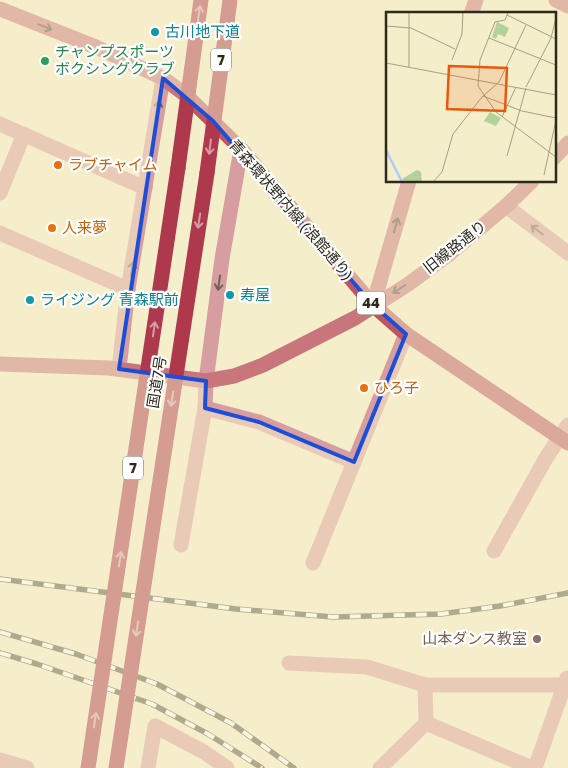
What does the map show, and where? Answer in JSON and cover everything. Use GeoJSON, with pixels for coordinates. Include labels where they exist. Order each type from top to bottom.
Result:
{"type":"FeatureCollection","features":[{"type":"Feature","properties":{"kind":"highway","name":"国道7号"},"geometry":{"type":"LineString","coordinates":[[88,768],[178,168],[201,0]]}},
{"type":"Feature","properties":{"kind":"highway","name":"国道7号"},"geometry":{"type":"LineString","coordinates":[[116,768],[207,173],[230,0]]}},
{"type":"Feature","properties":{"kind":"main road","name":"青森環状野内線 (浪館通り)"},"geometry":{"type":"LineString","coordinates":[[187,96],[241,149],[373,305],[406,334],[565,435]]}},
{"type":"Feature","properties":{"kind":"street"},"geometry":{"type":"LineString","coordinates":[[472,12],[476,0]]}},
{"type":"Feature","properties":{"kind":"street"},"geometry":{"type":"LineString","coordinates":[[556,0],[568,6]]}},
{"type":"Feature","properties":{"kind":"street"},"geometry":{"type":"LineString","coordinates":[[0,9],[96,47],[163,78],[187,96]]}},
{"type":"Feature","properties":{"kind":"street"},"geometry":{"type":"LineString","coordinates":[[119,369],[128,289],[163,78]]}},
{"type":"Feature","properties":{"kind":"street"},"geometry":{"type":"LineString","coordinates":[[0,124],[145,188]]}},
{"type":"Feature","properties":{"kind":"street"},"geometry":{"type":"LineString","coordinates":[[0,193],[24,134]]}},
{"type":"Feature","properties":{"kind":"street"},"geometry":{"type":"LineString","coordinates":[[556,156],[568,143]]}},
{"type":"Feature","properties":{"kind":"street"},"geometry":{"type":"LineString","coordinates":[[181,545],[205,408],[206,382],[222,259],[241,149]]}},
{"type":"Feature","properties":{"kind":"street"},"geometry":{"type":"LineString","coordinates":[[373,305],[409,182]]}},
{"type":"Feature","properties":{"kind":"street","name":"旧線路通り"},"geometry":{"type":"LineString","coordinates":[[206,382],[224,379],[263,365],[355,318],[407,285],[448,255],[506,206],[531,182]]}},
{"type":"Feature","properties":{"kind":"street"},"geometry":{"type":"LineString","coordinates":[[506,206],[568,254]]}},
{"type":"Feature","properties":{"kind":"street"},"geometry":{"type":"LineString","coordinates":[[0,233],[128,289]]}},
{"type":"Feature","properties":{"kind":"street"},"geometry":{"type":"LineString","coordinates":[[313,563],[406,334]]}},
{"type":"Feature","properties":{"kind":"street"},"geometry":{"type":"LineString","coordinates":[[0,364],[119,369],[206,382]]}},
{"type":"Feature","properties":{"kind":"street"},"geometry":{"type":"LineString","coordinates":[[205,408],[259,422],[354,462]]}},
{"type":"Feature","properties":{"kind":"street"},"geometry":{"type":"LineString","coordinates":[[494,551],[565,435]]}},
{"type":"Feature","properties":{"kind":"street"},"geometry":{"type":"LineString","coordinates":[[289,663],[367,666],[425,685],[566,681],[533,768],[511,764],[426,724]]}},
{"type":"Feature","properties":{"kind":"street"},"geometry":{"type":"LineString","coordinates":[[380,768],[426,724],[425,685]]}},
{"type":"Feature","properties":{"kind":"street"},"geometry":{"type":"LineString","coordinates":[[148,768],[155,726],[204,752],[227,768]]}},
{"type":"Feature","properties":{"kind":"street"},"geometry":{"type":"LineString","coordinates":[[0,760],[27,768]]}},
{"type":"Feature","properties":{"kind":"highlighted area"},"geometry":{"type":"Polygon","coordinates":[[[163,78],[213,121],[373,305],[406,334],[354,462],[259,422],[205,408],[206,381],[119,369],[163,78]]]}},
{"type":"Feature","properties":{"kind":"railway"},"geometry":{"type":"LineString","coordinates":[[0,579],[236,609],[333,617],[441,614],[500,606],[568,593]]}},
{"type":"Feature","properties":{"kind":"railway"},"geometry":{"type":"LineString","coordinates":[[0,632],[76,654],[157,684],[231,723],[294,768]]}},
{"type":"Feature","properties":{"kind":"railway"},"geometry":{"type":"LineString","coordinates":[[0,653],[152,704],[208,734],[262,768]]}},
{"type":"Feature","properties":{"kind":"place","name":"古川地下道"},"geometry":{"type":"Point","coordinates":[155,32]}},
{"type":"Feature","properties":{"kind":"place","name":"チャンプスポーツ ボクシングクラブ"},"geometry":{"type":"Point","coordinates":[45,61]}},
{"type":"Feature","properties":{"kind":"place","name":"ラブチャイム"},"geometry":{"type":"Point","coordinates":[58,165]}},
{"type":"Feature","properties":{"kind":"place","name":"人来夢"},"geometry":{"type":"Point","coordinates":[52,228]}},
{"type":"Feature","properties":{"kind":"place","name":"寿屋"},"geometry":{"type":"Point","coordinates":[230,295]}},
{"type":"Feature","properties":{"kind":"place","name":"ライジング 青森駅前"},"geometry":{"type":"Point","coordinates":[30,300]}},
{"type":"Feature","properties":{"kind":"place","name":"ひろ子"},"geometry":{"type":"Point","coordinates":[364,388]}},
{"type":"Feature","properties":{"kind":"place","name":"山本ダンス教室"},"geometry":{"type":"Point","coordinates":[537,639]}}]}
